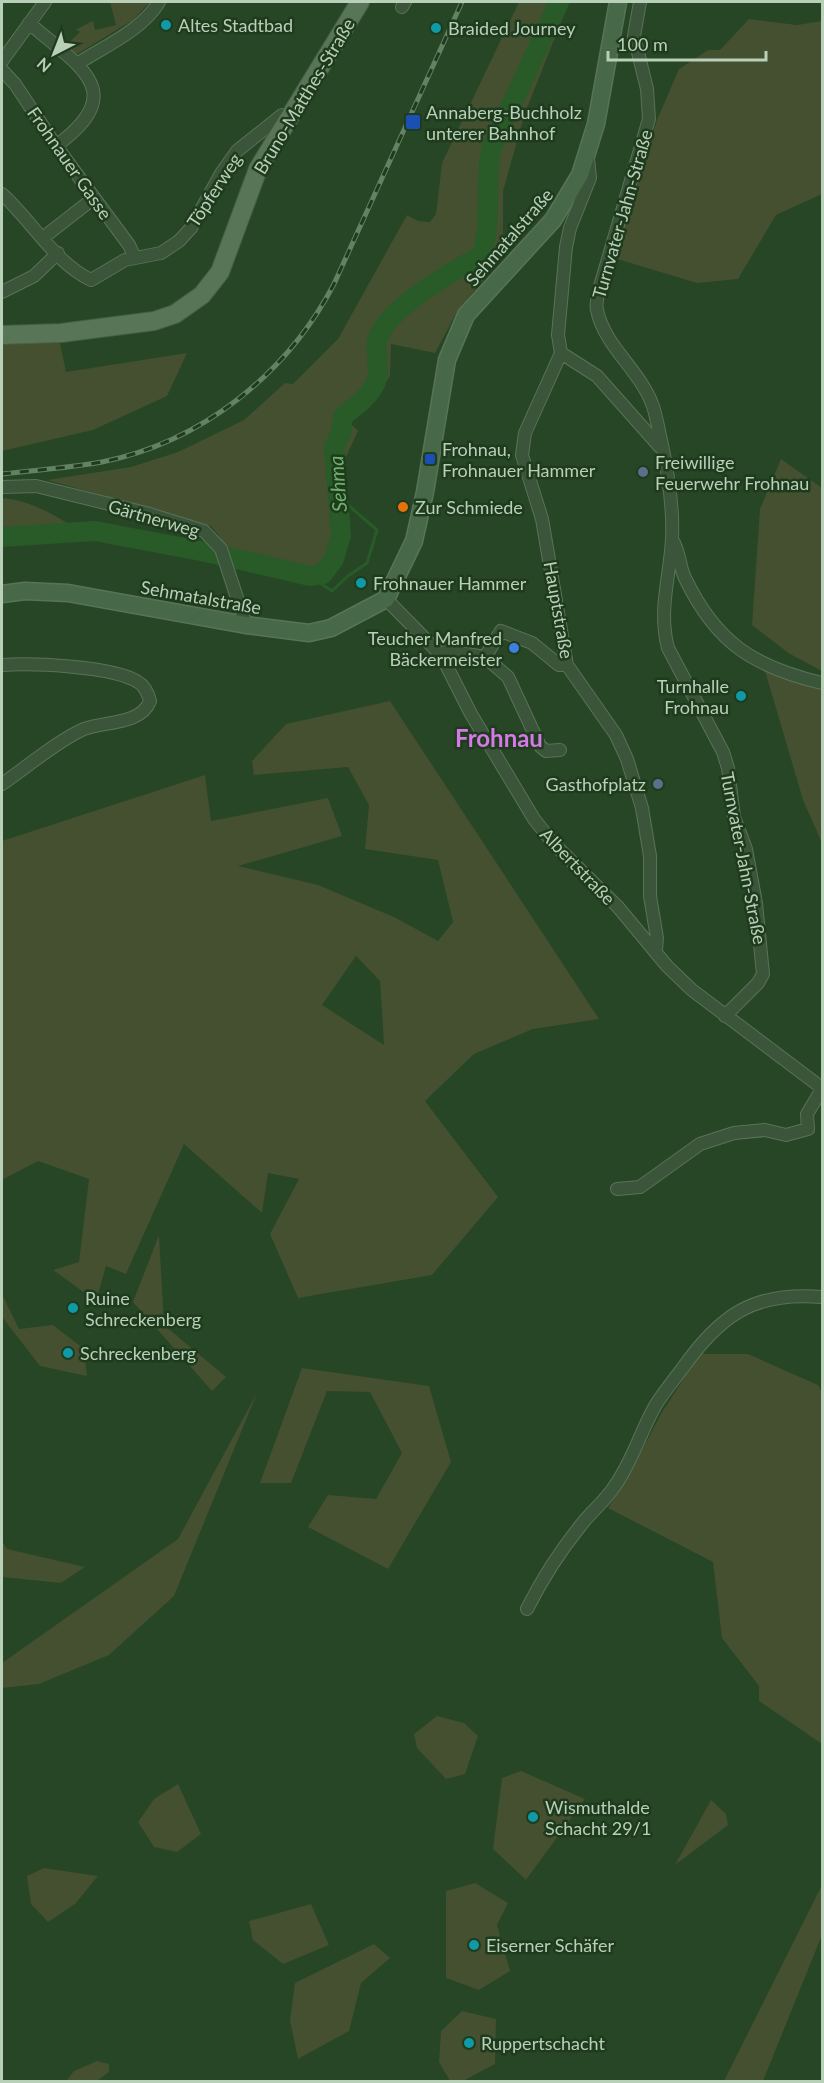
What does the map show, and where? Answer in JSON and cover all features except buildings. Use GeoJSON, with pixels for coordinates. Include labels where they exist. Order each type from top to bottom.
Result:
{"type":"FeatureCollection","features":[{"type":"Feature","properties":{"kind":"main road","name":"Bruno-Matthes-Straße"},"geometry":{"type":"LineString","coordinates":[[2,335],[61,333],[131,325],[175,314],[194,302],[220,272],[258,169],[360,2]]}},
{"type":"Feature","properties":{"kind":"main road","name":"Sehmatalstraße"},"geometry":{"type":"LineString","coordinates":[[2,594],[25,591],[68,593],[246,625],[309,633],[331,628],[386,599],[414,541],[447,360],[466,315],[553,220],[572,194],[588,158],[618,2]]}},
{"type":"Feature","properties":{"kind":"street"},"geometry":{"type":"LineString","coordinates":[[2,61],[45,2]]}},
{"type":"Feature","properties":{"kind":"street"},"geometry":{"type":"LineString","coordinates":[[77,64],[132,30],[153,12],[159,2]]}},
{"type":"Feature","properties":{"kind":"street","name":"Turnvater-Jahn-Straße"},"geometry":{"type":"LineString","coordinates":[[640,2],[634,36],[647,89],[649,119],[601,283],[596,308],[604,330],[649,393],[670,499],[672,539],[663,608],[664,631],[668,648],[723,752],[734,817],[746,849],[762,953],[763,974],[758,983],[725,1016]]}},
{"type":"Feature","properties":{"kind":"street"},"geometry":{"type":"LineString","coordinates":[[29,23],[77,64],[95,89],[96,96],[82,125],[56,147]]}},
{"type":"Feature","properties":{"kind":"street","name":"Frohnauer Gasse"},"geometry":{"type":"LineString","coordinates":[[2,70],[15,84],[56,147],[129,245],[130,259]]}},
{"type":"Feature","properties":{"kind":"street","name":"Töpferweg"},"geometry":{"type":"LineString","coordinates":[[58,253],[82,276],[92,280],[130,259],[161,253],[180,241],[191,228],[222,172],[237,151],[282,115],[290,115]]}},
{"type":"Feature","properties":{"kind":"street","name":"Hauptstraße"},"geometry":{"type":"LineString","coordinates":[[588,158],[590,178],[570,228],[563,269],[558,335],[561,353],[525,433],[522,455],[542,519],[567,665],[616,735],[639,796],[647,826],[650,896],[656,950]]}},
{"type":"Feature","properties":{"kind":"street"},"geometry":{"type":"LineString","coordinates":[[2,194],[58,253],[34,276],[2,292]]}},
{"type":"Feature","properties":{"kind":"street"},"geometry":{"type":"LineString","coordinates":[[44,237],[94,198]]}},
{"type":"Feature","properties":{"kind":"street"},"geometry":{"type":"LineString","coordinates":[[561,353],[597,376],[661,448]]}},
{"type":"Feature","properties":{"kind":"street","name":"Gärtnerweg"},"geometry":{"type":"LineString","coordinates":[[2,487],[36,486],[156,516],[204,531],[221,549],[246,625]]}},
{"type":"Feature","properties":{"kind":"street"},"geometry":{"type":"LineString","coordinates":[[672,539],[680,554],[683,576],[710,622],[743,654],[787,675],[822,683]]}},
{"type":"Feature","properties":{"kind":"street","name":"Albertstraße"},"geometry":{"type":"LineString","coordinates":[[386,599],[441,655],[471,714],[534,819],[553,843],[618,907],[656,950]]}},
{"type":"Feature","properties":{"kind":"street"},"geometry":{"type":"LineString","coordinates":[[485,657],[501,631],[531,643],[559,665],[567,665]]}},
{"type":"Feature","properties":{"kind":"street"},"geometry":{"type":"LineString","coordinates":[[441,655],[447,651],[485,657],[508,677],[540,746],[546,751],[560,750]]}},
{"type":"Feature","properties":{"kind":"street"},"geometry":{"type":"LineString","coordinates":[[2,666],[58,666],[127,676],[141,683],[150,701],[147,708],[130,718],[84,729],[2,784]]}},
{"type":"Feature","properties":{"kind":"street"},"geometry":{"type":"LineString","coordinates":[[617,1189],[640,1187],[700,1144],[734,1133],[765,1130],[786,1136],[808,1129],[807,1114],[822,1088],[725,1016],[684,982],[667,966],[656,950]]}},
{"type":"Feature","properties":{"kind":"street"},"geometry":{"type":"LineString","coordinates":[[527,1609],[552,1565],[582,1523],[613,1489],[628,1466],[656,1406],[699,1345],[725,1318],[753,1303],[809,1296],[822,1297]]}},
{"type":"Feature","properties":{"kind":"green space"},"geometry":{"type":"Polygon","coordinates":[[[110,2],[150,2],[133,20],[74,56],[64,47],[80,31],[75,30],[93,21],[95,30],[116,25],[110,2]]]}},
{"type":"Feature","properties":{"kind":"green space"},"geometry":{"type":"Polygon","coordinates":[[[519,2],[569,2],[525,113],[503,191],[503,257],[458,310],[435,353],[391,344],[390,376],[369,408],[350,402],[340,413],[358,431],[346,457],[345,538],[338,562],[329,559],[311,570],[224,553],[220,537],[211,526],[47,480],[131,467],[178,452],[244,420],[285,383],[293,384],[338,339],[407,215],[418,221],[430,222],[436,214],[442,163],[519,2]]]}},
{"type":"Feature","properties":{"kind":"green space"},"geometry":{"type":"Polygon","coordinates":[[[749,19],[797,25],[822,21],[822,194],[776,215],[738,279],[697,283],[614,258],[657,120],[679,69],[708,50],[720,50],[749,19]]]}},
{"type":"Feature","properties":{"kind":"green space"},"geometry":{"type":"Polygon","coordinates":[[[2,342],[60,343],[66,372],[187,353],[167,396],[93,430],[2,451],[2,342]]]}},
{"type":"Feature","properties":{"kind":"green space"},"geometry":{"type":"Polygon","coordinates":[[[781,459],[822,488],[822,671],[790,654],[752,625],[760,509],[781,459]]]}},
{"type":"Feature","properties":{"kind":"green space"},"geometry":{"type":"Polygon","coordinates":[[[2,498],[25,503],[48,512],[89,538],[2,533],[2,498]]]}},
{"type":"Feature","properties":{"kind":"green space"},"geometry":{"type":"Polygon","coordinates":[[[763,664],[822,683],[822,843],[803,800],[763,664]]]}},
{"type":"Feature","properties":{"kind":"green space"},"geometry":{"type":"Polygon","coordinates":[[[390,701],[599,1019],[533,1029],[474,1054],[425,1101],[498,1197],[432,1275],[298,1298],[270,1234],[299,1179],[268,1173],[262,1213],[184,1144],[126,1274],[106,1266],[96,1301],[53,1270],[79,1262],[89,1179],[38,1161],[2,1180],[2,841],[205,775],[211,821],[328,798],[342,836],[238,866],[318,885],[394,917],[438,941],[453,922],[438,860],[365,849],[369,805],[348,767],[254,775],[252,761],[286,724],[390,701]],[[356,956],[322,1005],[384,1045],[380,981],[356,956]]]}},
{"type":"Feature","properties":{"kind":"green space"},"geometry":{"type":"Polygon","coordinates":[[[159,1235],[164,1325],[226,1377],[212,1391],[133,1302],[159,1235]]]}},
{"type":"Feature","properties":{"kind":"green space"},"geometry":{"type":"Polygon","coordinates":[[[2,1294],[19,1329],[53,1325],[84,1349],[87,1376],[40,1366],[2,1317],[2,1294]]]}},
{"type":"Feature","properties":{"kind":"green space"},"geometry":{"type":"Polygon","coordinates":[[[700,1354],[748,1354],[818,1385],[822,1392],[822,1744],[759,1701],[759,1686],[722,1638],[713,1562],[608,1508],[626,1481],[662,1412],[700,1354]]]}},
{"type":"Feature","properties":{"kind":"green space"},"geometry":{"type":"Polygon","coordinates":[[[302,1368],[429,1386],[451,1462],[388,1569],[308,1527],[328,1495],[376,1499],[402,1453],[370,1392],[327,1391],[291,1483],[260,1483],[302,1368]]]}},
{"type":"Feature","properties":{"kind":"green space"},"geometry":{"type":"Polygon","coordinates":[[[257,1393],[174,1596],[109,1655],[39,1684],[2,1688],[2,1663],[178,1539],[257,1393]]]}},
{"type":"Feature","properties":{"kind":"green space"},"geometry":{"type":"Polygon","coordinates":[[[2,1541],[7,1549],[85,1567],[61,1583],[2,1577],[2,1541]]]}},
{"type":"Feature","properties":{"kind":"green space"},"geometry":{"type":"Polygon","coordinates":[[[437,1716],[464,1723],[478,1736],[465,1774],[446,1779],[417,1748],[414,1734],[437,1716]]]}},
{"type":"Feature","properties":{"kind":"green space"},"geometry":{"type":"Polygon","coordinates":[[[521,1771],[585,1799],[526,1880],[493,1849],[502,1778],[521,1771]]]}},
{"type":"Feature","properties":{"kind":"green space"},"geometry":{"type":"Polygon","coordinates":[[[178,1784],[201,1834],[177,1852],[154,1847],[138,1822],[154,1799],[178,1784]]]}},
{"type":"Feature","properties":{"kind":"green space"},"geometry":{"type":"Polygon","coordinates":[[[711,1800],[726,1814],[728,1825],[675,1865],[711,1800]]]}},
{"type":"Feature","properties":{"kind":"green space"},"geometry":{"type":"Polygon","coordinates":[[[44,1868],[98,1876],[75,1904],[48,1922],[31,1904],[27,1876],[44,1868]]]}},
{"type":"Feature","properties":{"kind":"green space"},"geometry":{"type":"Polygon","coordinates":[[[475,1883],[508,1903],[497,1925],[510,1971],[479,1990],[446,1978],[446,1891],[475,1883]]]}},
{"type":"Feature","properties":{"kind":"green space"},"geometry":{"type":"Polygon","coordinates":[[[822,1885],[822,1935],[763,2081],[724,2081],[822,1885]]]}},
{"type":"Feature","properties":{"kind":"green space"},"geometry":{"type":"Polygon","coordinates":[[[311,1904],[329,1945],[283,1964],[253,1940],[249,1921],[311,1904]]]}},
{"type":"Feature","properties":{"kind":"green space"},"geometry":{"type":"Polygon","coordinates":[[[374,1944],[390,1958],[361,1983],[349,2031],[298,2059],[290,2020],[295,1983],[374,1944]]]}},
{"type":"Feature","properties":{"kind":"green space"},"geometry":{"type":"Polygon","coordinates":[[[462,2011],[496,2019],[495,2064],[463,2081],[450,2081],[439,2062],[441,2031],[462,2011]]]}},
{"type":"Feature","properties":{"kind":"green space"},"geometry":{"type":"Polygon","coordinates":[[[97,2061],[109,2064],[109,2072],[97,2081],[66,2081],[74,2071],[97,2061]]]}},
{"type":"Feature","properties":{"kind":"waterway","name":"Sehma"},"geometry":{"type":"LineString","coordinates":[[2,537],[95,531],[206,552],[310,576],[323,574],[334,559],[341,535],[334,447],[341,433],[343,416],[363,400],[375,385],[378,375],[377,342],[382,329],[392,317],[422,292],[482,255],[487,229],[491,149],[559,2]]}},
{"type":"Feature","properties":{"kind":"waterway"},"geometry":{"type":"LineString","coordinates":[[310,576],[332,591],[367,563],[377,530],[340,498]]}},
{"type":"Feature","properties":{"kind":"railway"},"geometry":{"type":"LineString","coordinates":[[2,474],[90,464],[139,452],[207,421],[266,375],[315,317],[334,284],[462,2]]}},
{"type":"Feature","properties":{"kind":"place","name":"Altes Stadtbad"},"geometry":{"type":"Point","coordinates":[166,25]}},
{"type":"Feature","properties":{"kind":"place","name":"Braided Journey"},"geometry":{"type":"Point","coordinates":[436,28]}},
{"type":"Feature","properties":{"kind":"place","name":"Annaberg-Buchholz unterer Bahnhof"},"geometry":{"type":"Point","coordinates":[413,122]}},
{"type":"Feature","properties":{"kind":"place","name":"Frohnau, Frohnauer Hammer"},"geometry":{"type":"Point","coordinates":[430,459]}},
{"type":"Feature","properties":{"kind":"place","name":"Freiwillige Feuerwehr Frohnau"},"geometry":{"type":"Point","coordinates":[643,472]}},
{"type":"Feature","properties":{"kind":"place","name":"Zur Schmiede"},"geometry":{"type":"Point","coordinates":[403,507]}},
{"type":"Feature","properties":{"kind":"place","name":"Frohnauer Hammer"},"geometry":{"type":"Point","coordinates":[361,583]}},
{"type":"Feature","properties":{"kind":"place","name":"Teucher Manfred Bäckermeister"},"geometry":{"type":"Point","coordinates":[514,648]}},
{"type":"Feature","properties":{"kind":"place","name":"Turnhalle Frohnau"},"geometry":{"type":"Point","coordinates":[741,696]}},
{"type":"Feature","properties":{"kind":"place","name":"Gasthofplatz"},"geometry":{"type":"Point","coordinates":[658,784]}},
{"type":"Feature","properties":{"kind":"place","name":"Ruine Schreckenberg"},"geometry":{"type":"Point","coordinates":[73,1308]}},
{"type":"Feature","properties":{"kind":"place","name":"Schreckenberg"},"geometry":{"type":"Point","coordinates":[68,1353]}},
{"type":"Feature","properties":{"kind":"place","name":"Wismuthalde Schacht 29/1"},"geometry":{"type":"Point","coordinates":[533,1817]}},
{"type":"Feature","properties":{"kind":"place","name":"Eiserner Schäfer"},"geometry":{"type":"Point","coordinates":[474,1945]}},
{"type":"Feature","properties":{"kind":"place","name":"Ruppertschacht"},"geometry":{"type":"Point","coordinates":[469,2043]}},
{"type":"Feature","properties":{"kind":"district","name":"Frohnau"},"geometry":{"type":"Point","coordinates":[499,737]}}]}
